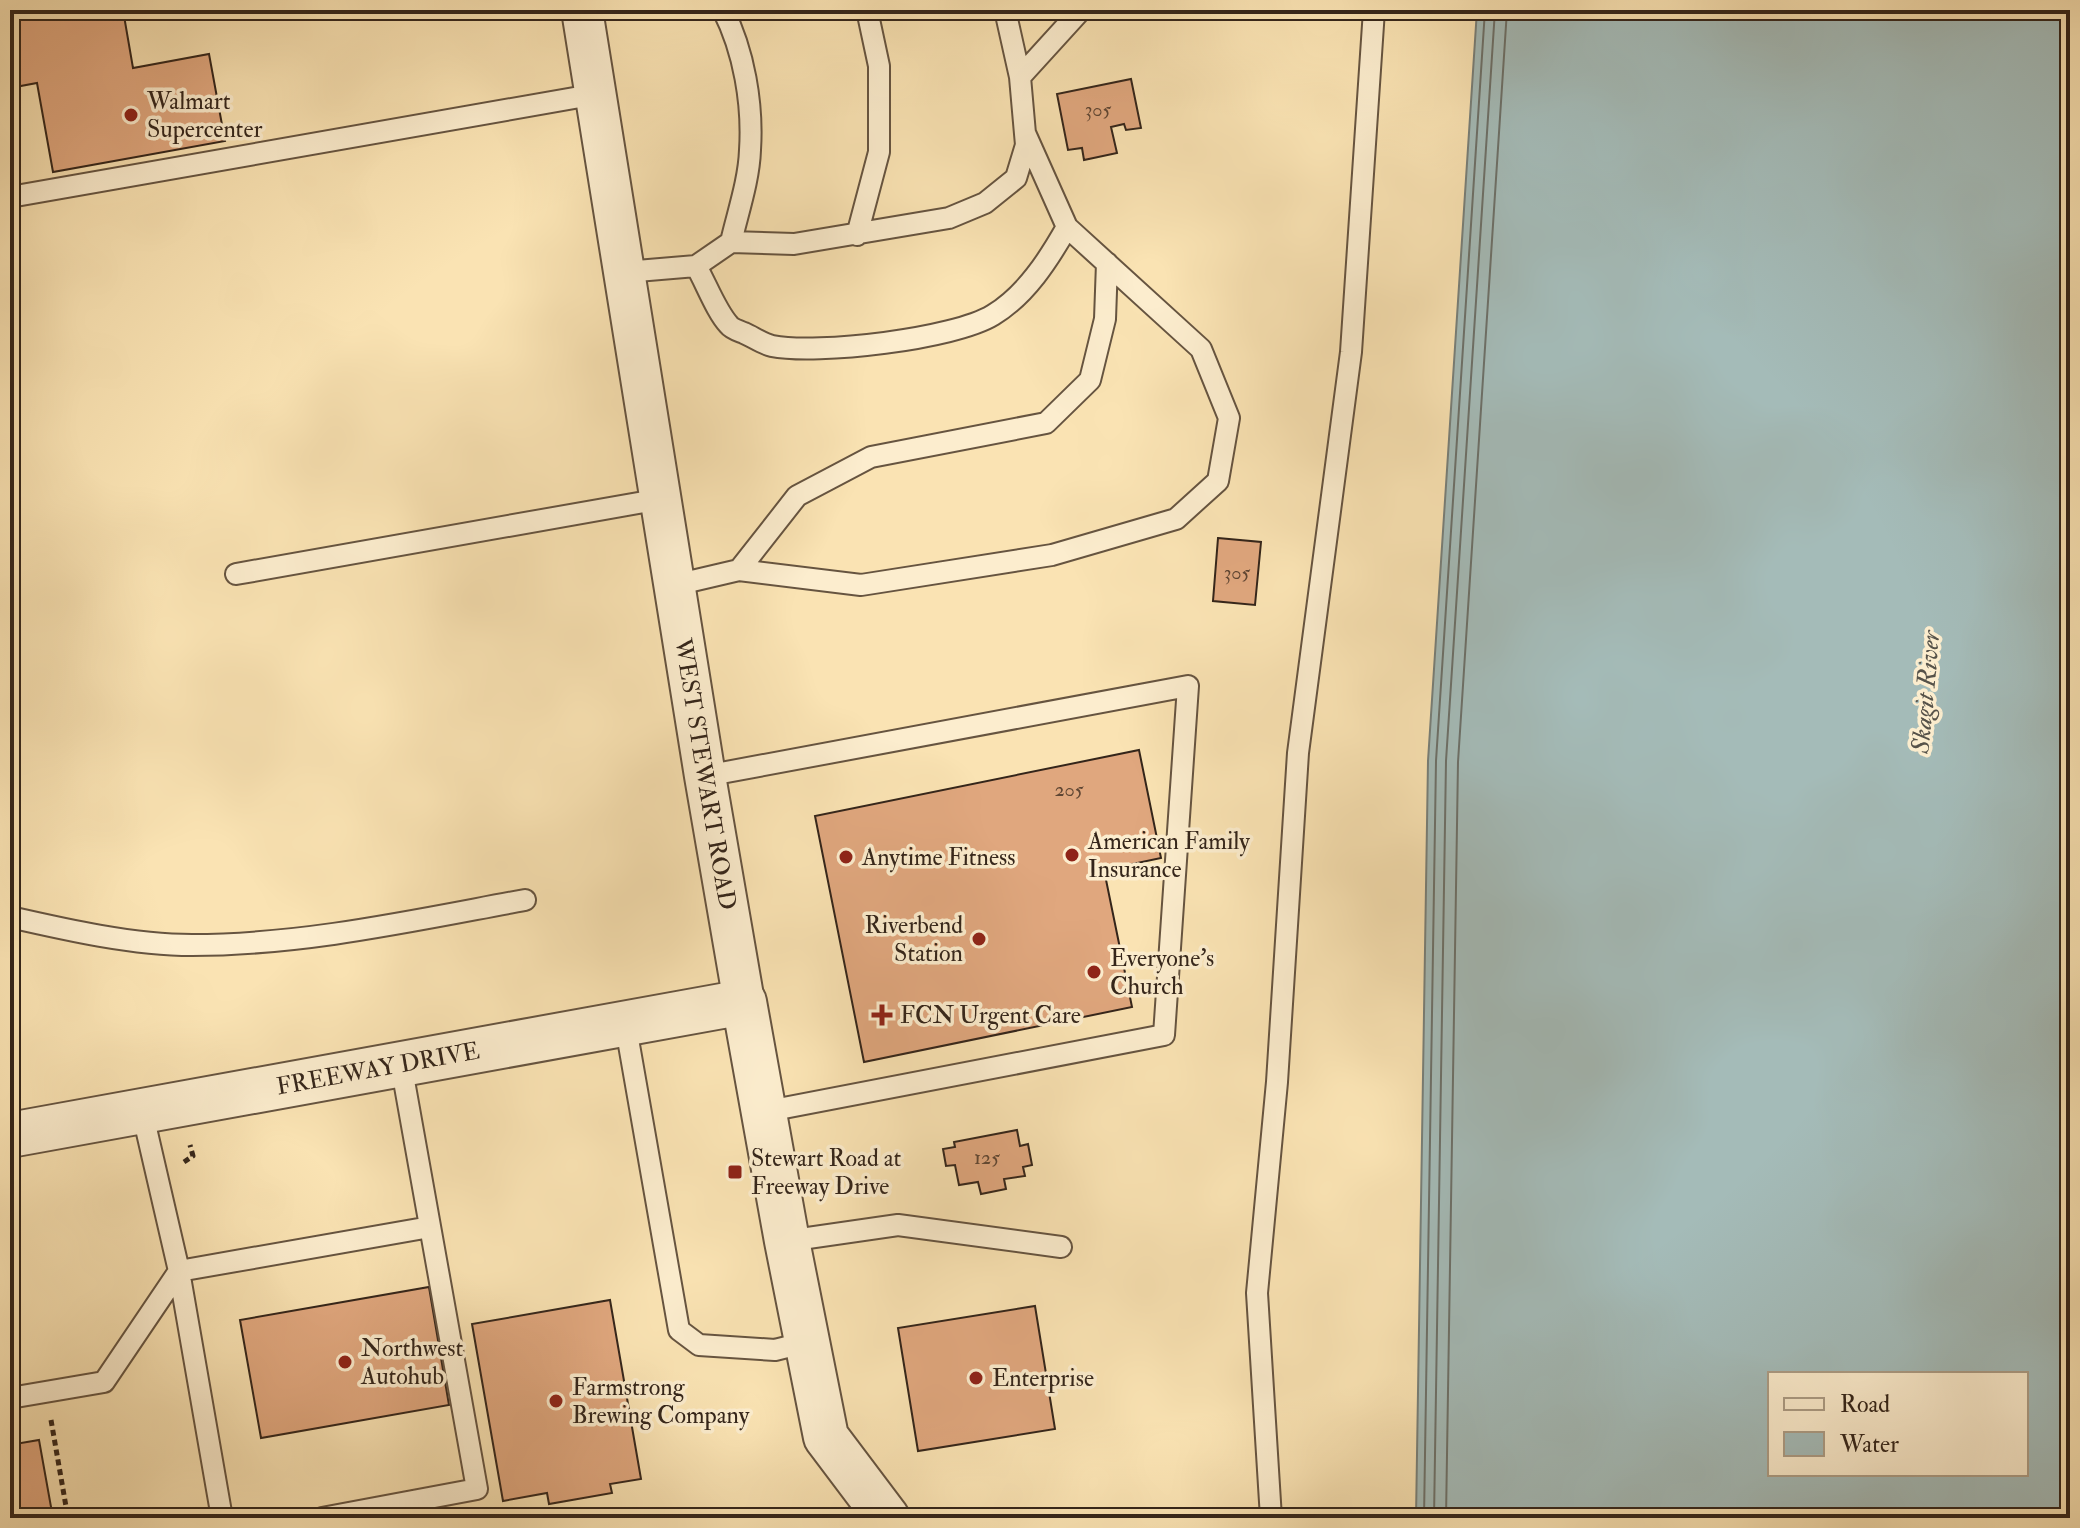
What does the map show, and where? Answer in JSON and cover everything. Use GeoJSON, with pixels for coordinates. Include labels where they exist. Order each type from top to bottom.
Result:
{"type":"FeatureCollection","features":[{"type":"Feature","properties":{"kind":"street","name":"WEST STEWART ROAD"},"geometry":{"type":"LineString","coordinates":[[582,10],[705,776],[763,1112],[826,1437],[887,1518]]}},
{"type":"Feature","properties":{"kind":"street","name":"FREEWAY DRIVE"},"geometry":{"type":"LineString","coordinates":[[10,1135],[744,1002]]}},
{"type":"Feature","properties":{"kind":"lane"},"geometry":{"type":"LineString","coordinates":[[723,10],[735,33],[747,93],[750,151],[731,242]]}},
{"type":"Feature","properties":{"kind":"lane"},"geometry":{"type":"LineString","coordinates":[[857,235],[879,152],[879,66],[867,10]]}},
{"type":"Feature","properties":{"kind":"lane"},"geometry":{"type":"LineString","coordinates":[[625,272],[696,266],[731,242],[794,244],[857,235],[949,218],[985,203],[1016,178],[1026,145],[1020,77],[1005,10]]}},
{"type":"Feature","properties":{"kind":"lane"},"geometry":{"type":"LineString","coordinates":[[1020,77],[1081,10]]}},
{"type":"Feature","properties":{"kind":"lane"},"geometry":{"type":"LineString","coordinates":[[1271,1518],[1257,1293],[1277,1082],[1298,753],[1351,352],[1374,10]]}},
{"type":"Feature","properties":{"kind":"lane"},"geometry":{"type":"LineString","coordinates":[[10,197],[597,94]]}},
{"type":"Feature","properties":{"kind":"lane"},"geometry":{"type":"LineString","coordinates":[[675,585],[739,570],[861,585],[1052,555],[1176,519],[1218,481],[1229,418],[1201,349],[1067,227],[1025,133]]}},
{"type":"Feature","properties":{"kind":"lane"},"geometry":{"type":"LineString","coordinates":[[696,266],[729,326],[771,346],[812,348],[860,345],[911,339],[993,315],[1024,288],[1050,257],[1067,227]]}},
{"type":"Feature","properties":{"kind":"lane"},"geometry":{"type":"LineString","coordinates":[[739,570],[797,496],[871,457],[1046,423],[1090,380],[1105,319],[1107,263]]}},
{"type":"Feature","properties":{"kind":"lane"},"geometry":{"type":"LineString","coordinates":[[236,574],[661,499]]}},
{"type":"Feature","properties":{"kind":"lane"},"geometry":{"type":"LineString","coordinates":[[705,776],[1188,686],[1164,1035],[763,1112]]}},
{"type":"Feature","properties":{"kind":"lane"},"geometry":{"type":"LineString","coordinates":[[10,917],[82,933],[190,945],[301,938],[525,900]]}},
{"type":"Feature","properties":{"kind":"lane"},"geometry":{"type":"LineString","coordinates":[[625,1022],[679,1330],[699,1345],[775,1350],[807,1342]]}},
{"type":"Feature","properties":{"kind":"lane"},"geometry":{"type":"LineString","coordinates":[[322,1518],[477,1489],[401,1064]]}},
{"type":"Feature","properties":{"kind":"lane"},"geometry":{"type":"LineString","coordinates":[[142,1111],[179,1271],[222,1518]]}},
{"type":"Feature","properties":{"kind":"lane"},"geometry":{"type":"LineString","coordinates":[[787,1241],[898,1225],[1061,1247]]}},
{"type":"Feature","properties":{"kind":"lane"},"geometry":{"type":"LineString","coordinates":[[10,1398],[104,1382],[179,1271],[430,1227]]}},
{"type":"Feature","properties":{"kind":"path"},"geometry":{"type":"LineString","coordinates":[[50,1419],[68,1518]]}},
{"type":"Feature","properties":{"kind":"water","name":"Skagit River"},"geometry":{"type":"Polygon","coordinates":[[[1477,10],[2070,10],[2070,1518],[1416,1518],[1428,761],[1477,10]]]}},
{"type":"Feature","properties":{"kind":"building","name":"Walmart Supercenter"},"geometry":{"type":"Polygon","coordinates":[[[10,10],[123,10],[133,68],[209,54],[225,141],[53,172],[37,83],[10,88],[10,10]]]}},
{"type":"Feature","properties":{"kind":"building"},"geometry":{"type":"Polygon","coordinates":[[[1131,79],[1141,128],[1126,130],[1124,124],[1111,127],[1117,153],[1084,160],[1082,148],[1068,150],[1057,94],[1131,79]]]}},
{"type":"Feature","properties":{"kind":"building"},"geometry":{"type":"Polygon","coordinates":[[[1218,538],[1261,542],[1255,605],[1213,601],[1218,538]]]}},
{"type":"Feature","properties":{"kind":"building","name":"Riverbend Station"},"geometry":{"type":"Polygon","coordinates":[[[1139,750],[1161,858],[1104,870],[1132,1007],[864,1062],[815,816],[1139,750]]]}},
{"type":"Feature","properties":{"kind":"building"},"geometry":{"type":"Polygon","coordinates":[[[1017,1130],[1020,1146],[1028,1144],[1032,1165],[1023,1167],[1025,1176],[1004,1179],[1006,1189],[981,1194],[978,1182],[959,1185],[955,1165],[946,1166],[943,1149],[955,1147],[954,1142],[1017,1130]]]}},
{"type":"Feature","properties":{"kind":"building","name":"Northwest Autohub"},"geometry":{"type":"Polygon","coordinates":[[[429,1287],[449,1405],[261,1438],[240,1320],[429,1287]]]}},
{"type":"Feature","properties":{"kind":"building","name":"Farmstrong Brewing Company"},"geometry":{"type":"Polygon","coordinates":[[[610,1300],[641,1479],[610,1484],[612,1493],[549,1504],[547,1493],[503,1501],[472,1324],[610,1300]]]}},
{"type":"Feature","properties":{"kind":"building","name":"Enterprise"},"geometry":{"type":"Polygon","coordinates":[[[1035,1306],[1055,1429],[918,1451],[898,1328],[1035,1306]]]}},
{"type":"Feature","properties":{"kind":"building"},"geometry":{"type":"Polygon","coordinates":[[[39,1440],[53,1518],[10,1518],[10,1461],[18,1460],[15,1444],[39,1440]]]}},
{"type":"Feature","properties":{"kind":"place","name":"Walmart Supercenter"},"geometry":{"type":"Point","coordinates":[131,115]}},
{"type":"Feature","properties":{"kind":"place","name":"American Family Insurance"},"geometry":{"type":"Point","coordinates":[1072,855]}},
{"type":"Feature","properties":{"kind":"place","name":"Anytime Fitness"},"geometry":{"type":"Point","coordinates":[846,857]}},
{"type":"Feature","properties":{"kind":"place","name":"Riverbend Station"},"geometry":{"type":"Point","coordinates":[979,939]}},
{"type":"Feature","properties":{"kind":"place","name":"Everyone's Church"},"geometry":{"type":"Point","coordinates":[1094,972]}},
{"type":"Feature","properties":{"kind":"place","name":"FCN Urgent Care"},"geometry":{"type":"Point","coordinates":[882,1015]}},
{"type":"Feature","properties":{"kind":"place","name":"Stewart Road at Freeway Drive"},"geometry":{"type":"Point","coordinates":[735,1172]}},
{"type":"Feature","properties":{"kind":"place","name":"Northwest Autohub"},"geometry":{"type":"Point","coordinates":[345,1362]}},
{"type":"Feature","properties":{"kind":"place","name":"Enterprise"},"geometry":{"type":"Point","coordinates":[976,1378]}},
{"type":"Feature","properties":{"kind":"place","name":"Farmstrong Brewing Company"},"geometry":{"type":"Point","coordinates":[556,1401]}}]}
